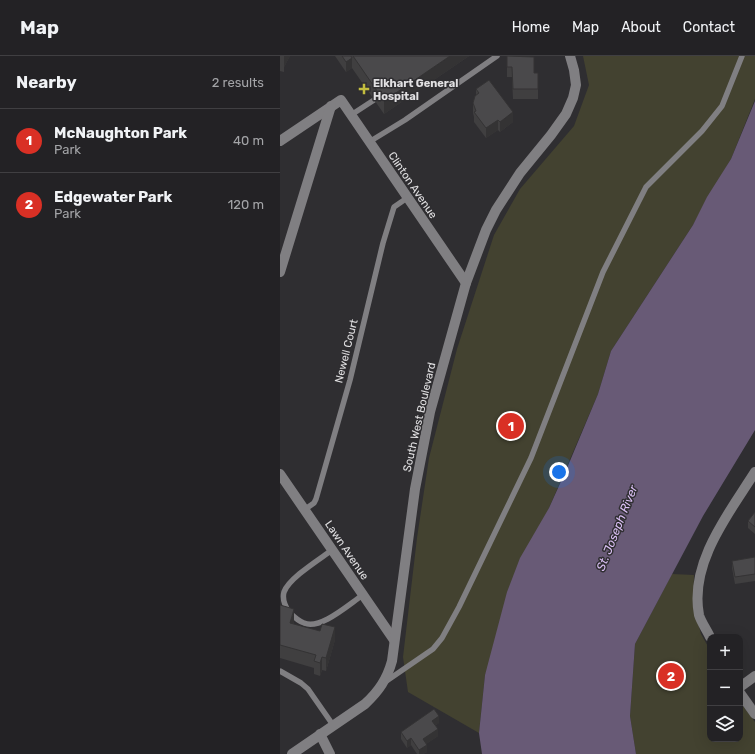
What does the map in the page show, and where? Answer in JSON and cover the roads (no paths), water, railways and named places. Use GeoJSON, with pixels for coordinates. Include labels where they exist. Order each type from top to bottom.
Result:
{"type":"FeatureCollection","features":[{"type":"Feature","properties":{"kind":"street","name":"South West Boulevard"},"geometry":{"type":"LineString","coordinates":[[292,754],[365,704],[375,695],[384,683],[392,661],[415,489],[430,412],[466,283],[486,230],[496,210],[520,173],[566,114],[573,98],[576,85],[570,56]]}},
{"type":"Feature","properties":{"kind":"street","name":"Clinton Avenue"},"geometry":{"type":"LineString","coordinates":[[331,106],[341,100],[466,283]]}},
{"type":"Feature","properties":{"kind":"street"},"geometry":{"type":"LineString","coordinates":[[280,141],[331,106]]}},
{"type":"Feature","properties":{"kind":"street"},"geometry":{"type":"LineString","coordinates":[[280,272],[331,106]]}},
{"type":"Feature","properties":{"kind":"street"},"geometry":{"type":"LineString","coordinates":[[708,634],[699,616],[698,593],[703,567],[712,540],[755,472]]}},
{"type":"Feature","properties":{"kind":"street","name":"Lawn Avenue"},"geometry":{"type":"LineString","coordinates":[[280,474],[394,640]]}},
{"type":"Feature","properties":{"kind":"street"},"geometry":{"type":"LineString","coordinates":[[743,685],[755,676]]}},
{"type":"Feature","properties":{"kind":"street"},"geometry":{"type":"LineString","coordinates":[[743,697],[755,714]]}},
{"type":"Feature","properties":{"kind":"street"},"geometry":{"type":"LineString","coordinates":[[320,734],[330,754]]}},
{"type":"Feature","properties":{"kind":"lane"},"geometry":{"type":"LineString","coordinates":[[369,142],[405,120],[497,56]]}},
{"type":"Feature","properties":{"kind":"lane"},"geometry":{"type":"LineString","coordinates":[[384,683],[434,649],[442,638],[459,607],[531,458],[604,272],[646,188],[702,131],[722,106],[742,56]]}},
{"type":"Feature","properties":{"kind":"lane"},"geometry":{"type":"LineString","coordinates":[[351,116],[374,100]]}},
{"type":"Feature","properties":{"kind":"lane","name":"Newell Court"},"geometry":{"type":"LineString","coordinates":[[304,510],[314,503],[316,499],[350,380],[383,244],[394,207],[407,198]]}},
{"type":"Feature","properties":{"kind":"lane"},"geometry":{"type":"LineString","coordinates":[[332,550],[289,584],[284,592],[285,606],[304,624],[318,624],[363,595]]}},
{"type":"Feature","properties":{"kind":"lane"},"geometry":{"type":"LineString","coordinates":[[280,671],[292,677],[304,686],[333,725]]}},
{"type":"Feature","properties":{"kind":"water","name":"St. Joseph River"},"geometry":{"type":"Polygon","coordinates":[[[755,101],[755,430],[703,516],[635,644],[630,716],[636,754],[482,754],[479,733],[485,675],[507,592],[520,558],[549,508],[567,468],[598,394],[611,351],[693,225],[707,197],[731,159],[755,101]]]}},
{"type":"Feature","properties":{"kind":"place","name":"Elkhart General Hospital"},"geometry":{"type":"Point","coordinates":[364,89]}},
{"type":"Feature","properties":{"kind":"place","name":"McNaughton Park"},"geometry":{"type":"Point","coordinates":[511,426]}},
{"type":"Feature","properties":{"kind":"place","name":"Edgewater Park"},"geometry":{"type":"Point","coordinates":[671,676]}}]}
